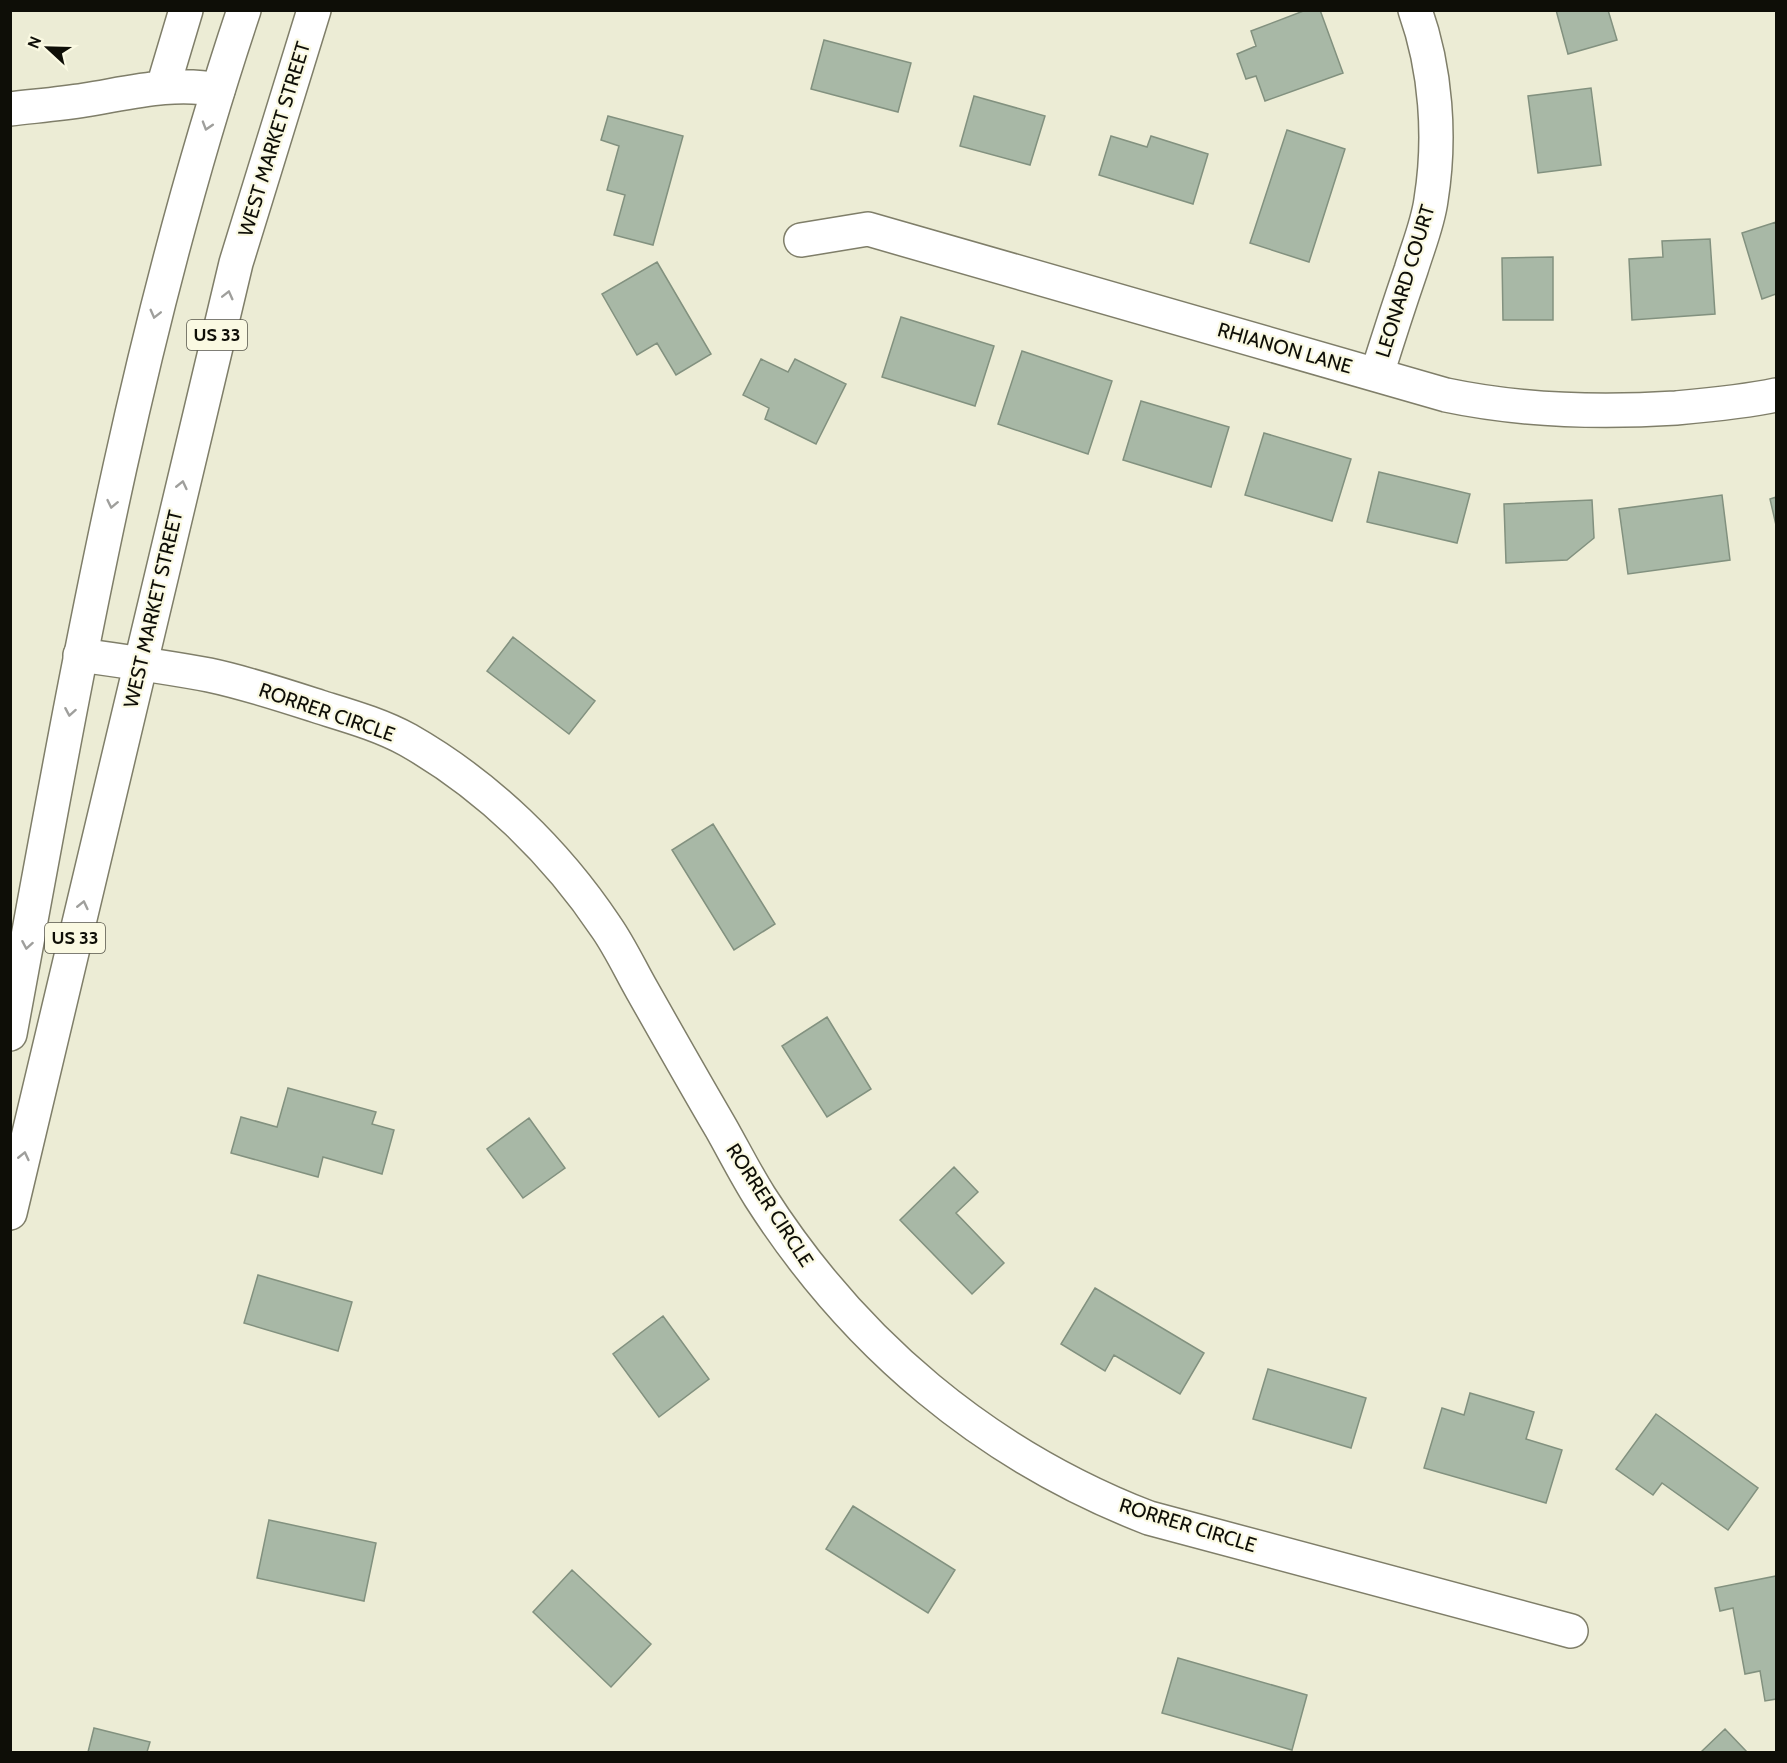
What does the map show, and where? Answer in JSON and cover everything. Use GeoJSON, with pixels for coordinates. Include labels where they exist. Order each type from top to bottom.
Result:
{"type":"FeatureCollection","features":[{"type":"Feature","properties":{"kind":"street"},"geometry":{"type":"LineString","coordinates":[[163,87],[186,10]]}},
{"type":"Feature","properties":{"kind":"street","name":"US 33"},"geometry":{"type":"LineString","coordinates":[[10,1034],[80,655],[144,357],[171,251],[244,10]]}},
{"type":"Feature","properties":{"kind":"street","name":"WEST MARKET STREET"},"geometry":{"type":"LineString","coordinates":[[10,1213],[236,262],[314,10]]}},
{"type":"Feature","properties":{"kind":"street","name":"LEONARD COURT"},"geometry":{"type":"LineString","coordinates":[[1377,374],[1431,200],[1435,143],[1434,100],[1430,67],[1414,10]]}},
{"type":"Feature","properties":{"kind":"street"},"geometry":{"type":"LineString","coordinates":[[10,109],[83,101],[163,87],[200,86],[218,90]]}},
{"type":"Feature","properties":{"kind":"street","name":"RHIANON LANE"},"geometry":{"type":"LineString","coordinates":[[801,240],[868,229],[1446,395],[1471,400],[1563,411],[1630,411],[1699,406],[1776,395]]}},
{"type":"Feature","properties":{"kind":"street","name":"RORRER CIRCLE"},"geometry":{"type":"LineString","coordinates":[[80,655],[208,675],[269,690],[367,723],[406,740],[464,777],[518,822],[566,873],[607,928],[759,1196],[803,1260],[871,1338],[909,1374],[984,1432],[1050,1472],[1120,1507],[1149,1518],[1571,1631]]}},
{"type":"Feature","properties":{"kind":"building"},"geometry":{"type":"Polygon","coordinates":[[[1306,10],[1320,10],[1343,73],[1265,101],[1256,76],[1246,79],[1237,54],[1256,46],[1251,31],[1306,10]]]}},
{"type":"Feature","properties":{"kind":"building"},"geometry":{"type":"Polygon","coordinates":[[[1556,10],[1608,10],[1617,40],[1568,54],[1556,10]]]}},
{"type":"Feature","properties":{"kind":"building"},"geometry":{"type":"Polygon","coordinates":[[[824,40],[911,63],[898,112],[811,89],[824,40]]]}},
{"type":"Feature","properties":{"kind":"building"},"geometry":{"type":"Polygon","coordinates":[[[1591,88],[1601,165],[1538,173],[1528,96],[1591,88]]]}},
{"type":"Feature","properties":{"kind":"building"},"geometry":{"type":"Polygon","coordinates":[[[974,96],[1045,116],[1030,165],[960,146],[974,96]]]}},
{"type":"Feature","properties":{"kind":"building"},"geometry":{"type":"Polygon","coordinates":[[[608,116],[683,136],[653,245],[614,235],[625,195],[607,190],[619,146],[601,140],[608,116]]]}},
{"type":"Feature","properties":{"kind":"building"},"geometry":{"type":"Polygon","coordinates":[[[1287,130],[1345,149],[1309,262],[1250,243],[1287,130]]]}},
{"type":"Feature","properties":{"kind":"building"},"geometry":{"type":"Polygon","coordinates":[[[1111,136],[1147,147],[1151,136],[1208,154],[1193,204],[1099,175],[1111,136]]]}},
{"type":"Feature","properties":{"kind":"building"},"geometry":{"type":"Polygon","coordinates":[[[1776,222],[1776,294],[1762,299],[1742,233],[1776,222]]]}},
{"type":"Feature","properties":{"kind":"building"},"geometry":{"type":"Polygon","coordinates":[[[1710,239],[1715,314],[1632,320],[1629,259],[1663,257],[1662,241],[1710,239]]]}},
{"type":"Feature","properties":{"kind":"building"},"geometry":{"type":"Polygon","coordinates":[[[1553,257],[1553,320],[1503,320],[1502,258],[1553,257]]]}},
{"type":"Feature","properties":{"kind":"building"},"geometry":{"type":"Polygon","coordinates":[[[657,262],[711,354],[676,375],[657,343],[637,355],[602,294],[657,262]]]}},
{"type":"Feature","properties":{"kind":"building"},"geometry":{"type":"Polygon","coordinates":[[[901,317],[994,346],[975,406],[882,377],[901,317]]]}},
{"type":"Feature","properties":{"kind":"building"},"geometry":{"type":"Polygon","coordinates":[[[1022,351],[1112,381],[1088,454],[998,424],[1022,351]]]}},
{"type":"Feature","properties":{"kind":"building"},"geometry":{"type":"Polygon","coordinates":[[[761,359],[788,372],[795,359],[846,384],[816,444],[765,419],[769,408],[743,395],[761,359]]]}},
{"type":"Feature","properties":{"kind":"building"},"geometry":{"type":"Polygon","coordinates":[[[1141,401],[1229,427],[1211,487],[1123,460],[1141,401]]]}},
{"type":"Feature","properties":{"kind":"building"},"geometry":{"type":"Polygon","coordinates":[[[1264,433],[1351,459],[1332,521],[1245,495],[1264,433]]]}},
{"type":"Feature","properties":{"kind":"building"},"geometry":{"type":"Polygon","coordinates":[[[1379,472],[1470,494],[1457,543],[1367,522],[1379,472]]]}},
{"type":"Feature","properties":{"kind":"building"},"geometry":{"type":"Polygon","coordinates":[[[1722,495],[1730,560],[1628,574],[1619,509],[1722,495]]]}},
{"type":"Feature","properties":{"kind":"building"},"geometry":{"type":"Polygon","coordinates":[[[1776,497],[1776,525],[1770,499],[1776,497]]]}},
{"type":"Feature","properties":{"kind":"building"},"geometry":{"type":"Polygon","coordinates":[[[1592,500],[1594,538],[1567,560],[1506,563],[1504,504],[1592,500]]]}},
{"type":"Feature","properties":{"kind":"building"},"geometry":{"type":"Polygon","coordinates":[[[513,637],[595,701],[569,734],[487,671],[513,637]]]}},
{"type":"Feature","properties":{"kind":"building"},"geometry":{"type":"Polygon","coordinates":[[[713,824],[775,924],[734,950],[672,850],[713,824]]]}},
{"type":"Feature","properties":{"kind":"building"},"geometry":{"type":"Polygon","coordinates":[[[827,1017],[871,1089],[827,1117],[782,1046],[827,1017]]]}},
{"type":"Feature","properties":{"kind":"building"},"geometry":{"type":"Polygon","coordinates":[[[288,1088],[376,1112],[372,1124],[394,1130],[382,1174],[323,1157],[318,1177],[231,1153],[241,1117],[277,1127],[288,1088]]]}},
{"type":"Feature","properties":{"kind":"building"},"geometry":{"type":"Polygon","coordinates":[[[529,1118],[565,1168],[523,1198],[487,1149],[529,1118]]]}},
{"type":"Feature","properties":{"kind":"building"},"geometry":{"type":"Polygon","coordinates":[[[954,1167],[978,1192],[956,1213],[1004,1263],[972,1294],[900,1220],[954,1167]]]}},
{"type":"Feature","properties":{"kind":"building"},"geometry":{"type":"Polygon","coordinates":[[[258,1275],[352,1302],[338,1351],[244,1323],[258,1275]]]}},
{"type":"Feature","properties":{"kind":"building"},"geometry":{"type":"Polygon","coordinates":[[[1095,1288],[1204,1353],[1180,1394],[1114,1355],[1105,1371],[1061,1344],[1095,1288]]]}},
{"type":"Feature","properties":{"kind":"building"},"geometry":{"type":"Polygon","coordinates":[[[663,1316],[709,1379],[659,1417],[613,1354],[663,1316]]]}},
{"type":"Feature","properties":{"kind":"building"},"geometry":{"type":"Polygon","coordinates":[[[1268,1369],[1366,1398],[1351,1448],[1253,1419],[1268,1369]]]}},
{"type":"Feature","properties":{"kind":"building"},"geometry":{"type":"Polygon","coordinates":[[[1470,1393],[1534,1412],[1526,1439],[1562,1450],[1546,1503],[1424,1468],[1442,1408],[1464,1415],[1470,1393]]]}},
{"type":"Feature","properties":{"kind":"building"},"geometry":{"type":"Polygon","coordinates":[[[1656,1414],[1758,1488],[1728,1530],[1662,1483],[1653,1495],[1616,1469],[1656,1414]]]}},
{"type":"Feature","properties":{"kind":"building"},"geometry":{"type":"Polygon","coordinates":[[[853,1506],[955,1570],[928,1613],[826,1549],[853,1506]]]}},
{"type":"Feature","properties":{"kind":"building"},"geometry":{"type":"Polygon","coordinates":[[[269,1520],[376,1543],[364,1601],[257,1578],[269,1520]]]}},
{"type":"Feature","properties":{"kind":"building"},"geometry":{"type":"Polygon","coordinates":[[[572,1570],[651,1644],[611,1687],[533,1612],[572,1570]]]}},
{"type":"Feature","properties":{"kind":"building"},"geometry":{"type":"Polygon","coordinates":[[[1776,1576],[1776,1699],[1765,1701],[1760,1671],[1745,1674],[1733,1608],[1720,1611],[1715,1588],[1776,1576]]]}},
{"type":"Feature","properties":{"kind":"building"},"geometry":{"type":"Polygon","coordinates":[[[1178,1658],[1307,1695],[1292,1750],[1162,1713],[1178,1658]]]}},
{"type":"Feature","properties":{"kind":"building"},"geometry":{"type":"Polygon","coordinates":[[[94,1728],[150,1742],[147,1752],[88,1752],[94,1728]]]}},
{"type":"Feature","properties":{"kind":"building"},"geometry":{"type":"Polygon","coordinates":[[[1725,1729],[1747,1752],[1701,1752],[1725,1729]]]}}]}
